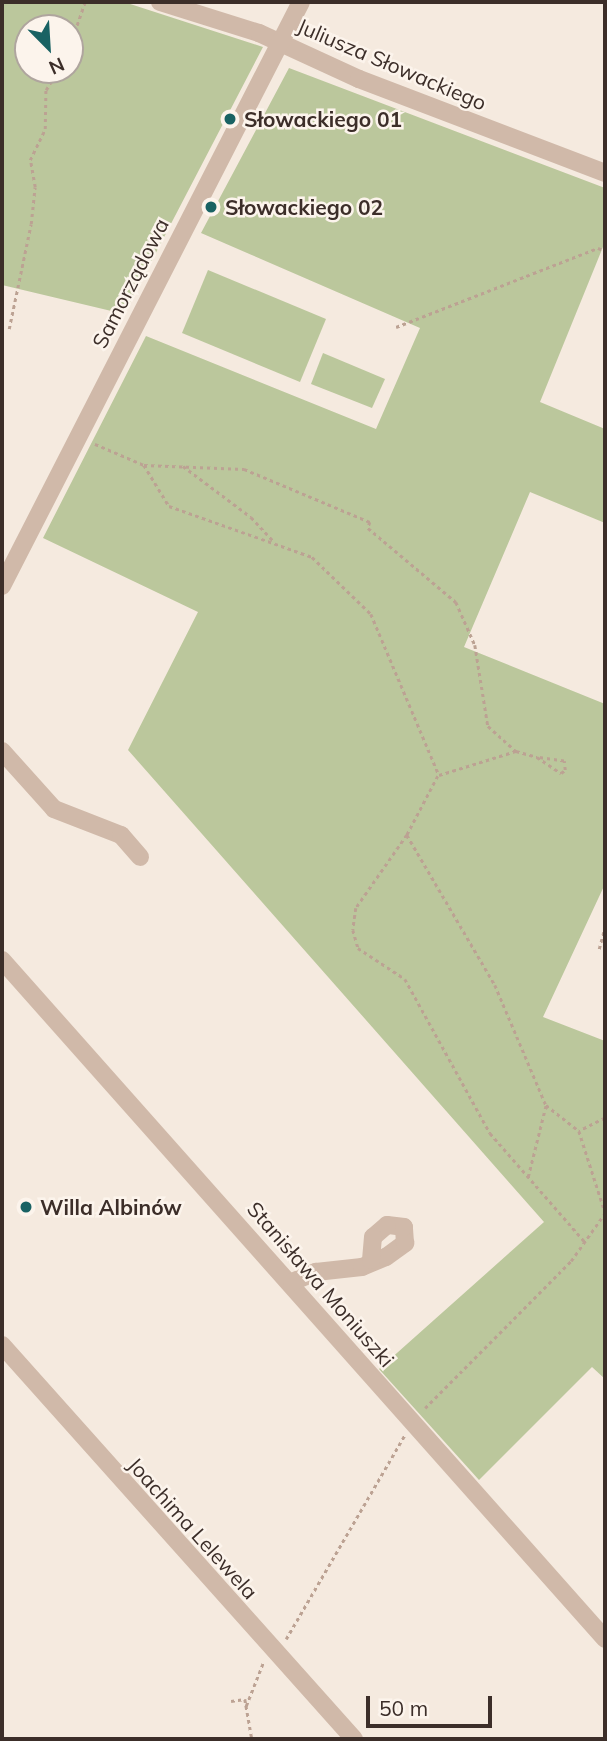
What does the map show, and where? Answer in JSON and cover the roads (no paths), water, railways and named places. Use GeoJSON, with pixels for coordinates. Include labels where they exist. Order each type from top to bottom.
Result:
{"type":"FeatureCollection","features":[{"type":"Feature","properties":{"kind":"street","name":"Juliusza Słowackiego"},"geometry":{"type":"LineString","coordinates":[[160,2],[280,42],[359,79],[605,173]]}},
{"type":"Feature","properties":{"kind":"street","name":"Samorządowa"},"geometry":{"type":"LineString","coordinates":[[2,586],[301,2]]}},
{"type":"Feature","properties":{"kind":"street"},"geometry":{"type":"LineString","coordinates":[[2,751],[54,809],[121,835],[140,857]]}},
{"type":"Feature","properties":{"kind":"street","name":"Stanisława Moniuszki"},"geometry":{"type":"LineString","coordinates":[[2,960],[292,1282],[411,1424],[605,1639]]}},
{"type":"Feature","properties":{"kind":"street"},"geometry":{"type":"LineString","coordinates":[[292,1282],[316,1272],[362,1266],[371,1260]]}},
{"type":"Feature","properties":{"kind":"street","name":"Joachima Lelewela"},"geometry":{"type":"LineString","coordinates":[[2,1345],[354,1739]]}},
{"type":"Feature","properties":{"kind":"place","name":"Słowackiego 01"},"geometry":{"type":"Point","coordinates":[230,119]}},
{"type":"Feature","properties":{"kind":"place","name":"Słowackiego 02"},"geometry":{"type":"Point","coordinates":[211,207]}},
{"type":"Feature","properties":{"kind":"place","name":"Willa Albinów"},"geometry":{"type":"Point","coordinates":[26,1207]}}]}
